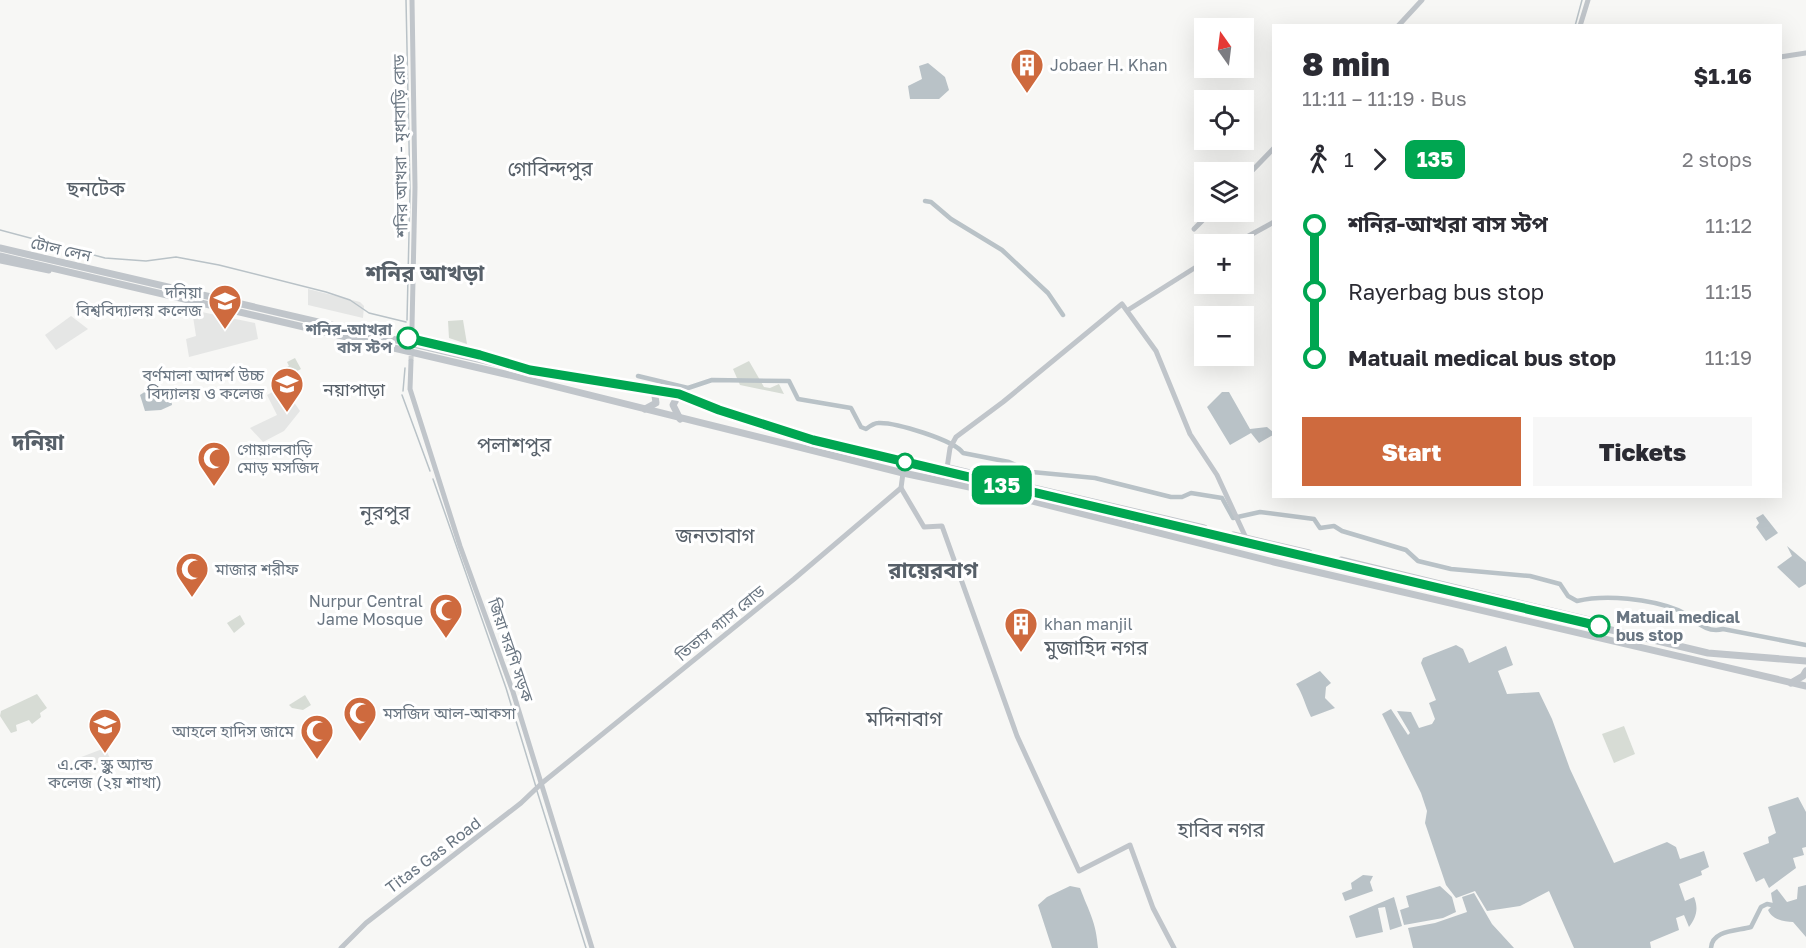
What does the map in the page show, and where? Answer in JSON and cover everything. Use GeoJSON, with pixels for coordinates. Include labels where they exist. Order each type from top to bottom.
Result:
{"type":"FeatureCollection","features":[{"type":"Feature","properties":{"kind":"highway"},"geometry":{"type":"LineString","coordinates":[[0,251],[80,275],[304,326],[903,473],[1012,496],[1275,561],[1806,686]]}},
{"type":"Feature","properties":{"kind":"highway"},"geometry":{"type":"LineString","coordinates":[[0,251],[26,251],[307,314],[480,355],[530,370],[679,394],[719,410],[813,440],[1682,646],[1748,658],[1802,661],[1806,669],[1802,677],[1791,684]]}},
{"type":"Feature","properties":{"kind":"highway","name":"টোল লেন"},"geometry":{"type":"LineString","coordinates":[[0,251],[530,370]]}},
{"type":"Feature","properties":{"kind":"highway"},"geometry":{"type":"LineString","coordinates":[[645,409],[656,403],[654,390]]}},
{"type":"Feature","properties":{"kind":"highway"},"geometry":{"type":"LineString","coordinates":[[679,394],[673,405],[680,419]]}},
{"type":"Feature","properties":{"kind":"highway"},"geometry":{"type":"LineString","coordinates":[[873,454],[947,468],[1493,596],[1682,646]]}},
{"type":"Feature","properties":{"kind":"street","name":"শনির আখরা - মৃধাবাড়ি রোড"},"geometry":{"type":"LineString","coordinates":[[412,0],[415,152],[412,327]]}},
{"type":"Feature","properties":{"kind":"street"},"geometry":{"type":"LineString","coordinates":[[1400,24],[1422,0]]}},
{"type":"Feature","properties":{"kind":"street"},"geometry":{"type":"LineString","coordinates":[[1581,24],[1588,0]]}},
{"type":"Feature","properties":{"kind":"street"},"geometry":{"type":"LineString","coordinates":[[1782,57],[1806,53]]}},
{"type":"Feature","properties":{"kind":"street"},"geometry":{"type":"LineString","coordinates":[[1254,169],[1272,150]]}},
{"type":"Feature","properties":{"kind":"street"},"geometry":{"type":"LineString","coordinates":[[1194,229],[1201,222]]}},
{"type":"Feature","properties":{"kind":"street"},"geometry":{"type":"LineString","coordinates":[[1252,234],[1272,223]]}},
{"type":"Feature","properties":{"kind":"street"},"geometry":{"type":"LineString","coordinates":[[0,261],[80,275]]}},
{"type":"Feature","properties":{"kind":"street"},"geometry":{"type":"LineString","coordinates":[[1128,310],[1194,268]]}},
{"type":"Feature","properties":{"kind":"street"},"geometry":{"type":"LineString","coordinates":[[947,468],[950,447],[956,437],[1004,402],[1122,304],[1156,351],[1190,435],[1217,476],[1246,538]]}},
{"type":"Feature","properties":{"kind":"street","name":"জিয়া সরণি সড়ক"},"geometry":{"type":"LineString","coordinates":[[411,361],[410,389],[460,546],[513,692],[538,787],[591,948]]}},
{"type":"Feature","properties":{"kind":"street"},"geometry":{"type":"LineString","coordinates":[[903,473],[901,488],[924,527],[942,526],[1017,736],[1079,871],[1130,845],[1153,908],[1174,948]]}},
{"type":"Feature","properties":{"kind":"street","name":"তিতাস গ্যাস রোড"},"geometry":{"type":"LineString","coordinates":[[538,787],[798,576],[901,488]]}},
{"type":"Feature","properties":{"kind":"street","name":"Titas Gas Road"},"geometry":{"type":"LineString","coordinates":[[340,948],[366,923],[461,852],[538,787]]}},
{"type":"Feature","properties":{"kind":"shaded area"},"geometry":{"type":"Polygon","coordinates":[[[928,63],[945,77],[949,90],[939,99],[910,99],[908,86],[922,79],[919,66],[928,63]]]}},
{"type":"Feature","properties":{"kind":"shaded area"},"geometry":{"type":"Polygon","coordinates":[[[308,289],[360,302],[364,306],[363,318],[308,305],[308,289]]]}},
{"type":"Feature","properties":{"kind":"shaded area","name":"দনিয়া বিশ্ববিদ্যালয় কলেজ"},"geometry":{"type":"Polygon","coordinates":[[[192,310],[255,323],[258,339],[189,357],[186,339],[196,336],[192,310]]]}},
{"type":"Feature","properties":{"kind":"shaded area"},"geometry":{"type":"Polygon","coordinates":[[[71,316],[88,329],[56,350],[45,335],[71,316]]]}},
{"type":"Feature","properties":{"kind":"shaded area"},"geometry":{"type":"Polygon","coordinates":[[[463,320],[467,344],[449,338],[448,321],[463,320]]]}},
{"type":"Feature","properties":{"kind":"shaded area"},"geometry":{"type":"Polygon","coordinates":[[[295,358],[301,369],[282,379],[278,372],[289,366],[287,362],[295,358]]]}},
{"type":"Feature","properties":{"kind":"shaded area"},"geometry":{"type":"Polygon","coordinates":[[[749,361],[764,387],[770,388],[779,384],[784,394],[740,385],[733,369],[749,361]]]}},
{"type":"Feature","properties":{"kind":"shaded area","name":"বর্ণমালা আদর্শ উচ্চ বিদ্যালয় ও কলেজ"},"geometry":{"type":"Polygon","coordinates":[[[283,386],[300,411],[284,431],[263,442],[250,428],[277,415],[267,395],[283,386]]]}},
{"type":"Feature","properties":{"kind":"shaded area"},"geometry":{"type":"Polygon","coordinates":[[[152,387],[171,397],[172,405],[161,410],[145,411],[140,395],[152,387]]]}},
{"type":"Feature","properties":{"kind":"shaded area"},"geometry":{"type":"Polygon","coordinates":[[[1222,392],[1229,392],[1250,429],[1267,427],[1272,431],[1272,436],[1259,443],[1251,433],[1230,445],[1207,407],[1222,392]]]}},
{"type":"Feature","properties":{"kind":"shaded area"},"geometry":{"type":"Polygon","coordinates":[[[1763,514],[1778,533],[1766,541],[1756,527],[1759,523],[1756,518],[1763,514]]]}},
{"type":"Feature","properties":{"kind":"shaded area"},"geometry":{"type":"Polygon","coordinates":[[[1787,546],[1806,562],[1806,584],[1799,588],[1777,567],[1792,556],[1787,546]]]}},
{"type":"Feature","properties":{"kind":"shaded area"},"geometry":{"type":"Polygon","coordinates":[[[240,615],[245,624],[234,633],[227,623],[240,615]]]}},
{"type":"Feature","properties":{"kind":"shaded area"},"geometry":{"type":"Polygon","coordinates":[[[1456,645],[1463,649],[1469,663],[1506,646],[1513,665],[1498,671],[1507,694],[1539,692],[1552,719],[1570,769],[1614,863],[1667,842],[1676,847],[1680,859],[1704,851],[1709,867],[1701,871],[1702,875],[1679,884],[1685,901],[1694,897],[1696,901],[1696,913],[1689,927],[1684,915],[1676,918],[1679,930],[1650,942],[1651,948],[1574,948],[1549,891],[1520,906],[1487,911],[1475,891],[1456,898],[1446,885],[1425,823],[1427,811],[1421,793],[1382,714],[1391,709],[1408,735],[1410,733],[1397,711],[1411,712],[1419,728],[1432,724],[1435,719],[1429,703],[1436,700],[1421,663],[1423,658],[1456,645]]]}},
{"type":"Feature","properties":{"kind":"shaded area"},"geometry":{"type":"Polygon","coordinates":[[[1320,671],[1331,683],[1326,687],[1325,698],[1335,708],[1311,717],[1296,684],[1320,671]]]}},
{"type":"Feature","properties":{"kind":"shaded area"},"geometry":{"type":"Polygon","coordinates":[[[37,694],[47,708],[40,713],[41,717],[32,724],[29,720],[16,725],[17,731],[11,733],[0,716],[1,711],[37,694]]]}},
{"type":"Feature","properties":{"kind":"shaded area"},"geometry":{"type":"Polygon","coordinates":[[[305,695],[311,705],[303,710],[292,708],[289,705],[305,695]]]}},
{"type":"Feature","properties":{"kind":"shaded area"},"geometry":{"type":"Polygon","coordinates":[[[1624,726],[1635,754],[1614,763],[1602,734],[1624,726]]]}},
{"type":"Feature","properties":{"kind":"shaded area"},"geometry":{"type":"Polygon","coordinates":[[[105,748],[110,758],[80,770],[76,759],[105,748]]]}},
{"type":"Feature","properties":{"kind":"shaded area"},"geometry":{"type":"Polygon","coordinates":[[[1798,797],[1806,812],[1806,847],[1802,848],[1804,855],[1793,858],[1796,868],[1769,888],[1764,878],[1756,882],[1743,853],[1769,843],[1768,837],[1776,833],[1768,807],[1798,797]]]}},
{"type":"Feature","properties":{"kind":"shaded area"},"geometry":{"type":"Polygon","coordinates":[[[1363,875],[1373,876],[1370,882],[1373,891],[1345,901],[1342,893],[1352,889],[1351,883],[1363,875]]]}},
{"type":"Feature","properties":{"kind":"shaded area"},"geometry":{"type":"Polygon","coordinates":[[[1806,885],[1806,937],[1793,922],[1778,919],[1768,910],[1773,905],[1771,893],[1777,889],[1787,902],[1797,899],[1798,887],[1806,885]]]}},
{"type":"Feature","properties":{"kind":"shaded area"},"geometry":{"type":"Polygon","coordinates":[[[1070,886],[1080,888],[1094,923],[1098,948],[1052,948],[1038,905],[1047,897],[1070,886]]]}},
{"type":"Feature","properties":{"kind":"shaded area"},"geometry":{"type":"Polygon","coordinates":[[[1440,886],[1452,897],[1456,912],[1443,918],[1404,925],[1400,910],[1409,907],[1406,896],[1440,886]]]}},
{"type":"Feature","properties":{"kind":"shaded area"},"geometry":{"type":"Polygon","coordinates":[[[1474,893],[1492,924],[1514,948],[1413,948],[1408,928],[1435,923],[1467,912],[1462,897],[1474,893]]]}},
{"type":"Feature","properties":{"kind":"shaded area"},"geometry":{"type":"Polygon","coordinates":[[[1394,897],[1402,926],[1390,930],[1385,907],[1378,908],[1383,932],[1356,938],[1349,916],[1394,897]]]}},
{"type":"Feature","properties":{"kind":"waterway"},"geometry":{"type":"LineString","coordinates":[[406,0],[410,191],[407,320]]}},
{"type":"Feature","properties":{"kind":"waterway"},"geometry":{"type":"LineString","coordinates":[[1576,24],[1582,0]]}},
{"type":"Feature","properties":{"kind":"waterway"},"geometry":{"type":"LineString","coordinates":[[925,201],[931,202],[951,219],[1002,250],[1048,293],[1063,315]]}},
{"type":"Feature","properties":{"kind":"waterway"},"geometry":{"type":"LineString","coordinates":[[0,230],[105,258],[146,261],[176,257],[219,265],[326,292],[350,300],[369,313],[406,322]]}},
{"type":"Feature","properties":{"kind":"waterway"},"geometry":{"type":"LineString","coordinates":[[403,391],[405,368]]}},
{"type":"Feature","properties":{"kind":"waterway"},"geometry":{"type":"LineString","coordinates":[[638,376],[688,388],[712,380],[789,381],[798,399],[851,408],[861,427],[866,429],[878,423],[910,429],[937,438],[963,453],[1009,462],[1032,472],[1095,478],[1171,497],[1182,497],[1191,493],[1222,498],[1233,518],[1260,512],[1314,519],[1320,528],[1334,526],[1342,531],[1406,550],[1418,561],[1451,569],[1530,576],[1560,584],[1568,596],[1577,601],[1614,598],[1654,603],[1678,610],[1710,629],[1723,629],[1806,645]]}},
{"type":"Feature","properties":{"kind":"waterway"},"geometry":{"type":"LineString","coordinates":[[402,395],[430,471]]}},
{"type":"Feature","properties":{"kind":"waterway"},"geometry":{"type":"LineString","coordinates":[[433,479],[506,688],[536,787]]}},
{"type":"Feature","properties":{"kind":"waterway"},"geometry":{"type":"LineString","coordinates":[[537,791],[586,948]]}},
{"type":"Feature","properties":{"kind":"waterway"},"geometry":{"type":"LineString","coordinates":[[1711,948],[1712,942],[1720,934],[1751,927],[1761,907],[1767,904],[1777,906]]}},
{"type":"Feature","properties":{"kind":"tunnel"},"geometry":{"type":"LineString","coordinates":[[411,361],[412,327]]}},
{"type":"Feature","properties":{"kind":"bus line","name":"135"},"geometry":{"type":"LineString","coordinates":[[408,338],[480,355],[530,370],[679,394],[719,410],[813,440],[1599,626]]}},
{"type":"Feature","properties":{"kind":"place","name":"Jobaer H. Khan"},"geometry":{"type":"Point","coordinates":[1027,94]}},
{"type":"Feature","properties":{"kind":"place","name":"দনিয়া বিশ্ববিদ্যালয় কলেজ"},"geometry":{"type":"Point","coordinates":[225,330]}},
{"type":"Feature","properties":{"kind":"place","name":"শনির-আখরা বাস স্টপ"},"geometry":{"type":"Point","coordinates":[408,338]}},
{"type":"Feature","properties":{"kind":"place","name":"বর্ণমালা আদর্শ উচ্চ বিদ্যালয় ও কলেজ"},"geometry":{"type":"Point","coordinates":[287,413]}},
{"type":"Feature","properties":{"kind":"place","name":"গোয়ালবাড়ি মোড় মসজিদ"},"geometry":{"type":"Point","coordinates":[214,487]}},
{"type":"Feature","properties":{"kind":"place","name":"মাজার শরীফ"},"geometry":{"type":"Point","coordinates":[192,598]}},
{"type":"Feature","properties":{"kind":"place","name":"Matuail medical bus stop"},"geometry":{"type":"Point","coordinates":[1599,626]}},
{"type":"Feature","properties":{"kind":"place","name":"Nurpur Central Jame Mosque"},"geometry":{"type":"Point","coordinates":[446,639]}},
{"type":"Feature","properties":{"kind":"place","name":"khan manjil"},"geometry":{"type":"Point","coordinates":[1021,653]}},
{"type":"Feature","properties":{"kind":"place","name":"মসজিদ আল-আকসা"},"geometry":{"type":"Point","coordinates":[360,742]}},
{"type":"Feature","properties":{"kind":"place","name":"এ.কে. স্কুল অ্যান্ড কলেজ (২য় শাখা)"},"geometry":{"type":"Point","coordinates":[105,754]}},
{"type":"Feature","properties":{"kind":"place","name":"আহলে হাদিস জামে"},"geometry":{"type":"Point","coordinates":[317,760]}},
{"type":"Feature","properties":{"kind":"district","name":"গোবিন্দপুর"},"geometry":{"type":"Point","coordinates":[550,169]}},
{"type":"Feature","properties":{"kind":"district","name":"ছনটেক"},"geometry":{"type":"Point","coordinates":[96,189]}},
{"type":"Feature","properties":{"kind":"district","name":"শনির আখড়া"},"geometry":{"type":"Point","coordinates":[425,273]}},
{"type":"Feature","properties":{"kind":"district","name":"নয়াপাড়া"},"geometry":{"type":"Point","coordinates":[354,390]}},
{"type":"Feature","properties":{"kind":"district","name":"দনিয়া"},"geometry":{"type":"Point","coordinates":[38,442]}},
{"type":"Feature","properties":{"kind":"district","name":"পলাশপুর"},"geometry":{"type":"Point","coordinates":[514,445]}},
{"type":"Feature","properties":{"kind":"district","name":"নূরপুর"},"geometry":{"type":"Point","coordinates":[385,513]}},
{"type":"Feature","properties":{"kind":"district","name":"জনতাবাগ"},"geometry":{"type":"Point","coordinates":[715,536]}},
{"type":"Feature","properties":{"kind":"district","name":"রায়েরবাগ"},"geometry":{"type":"Point","coordinates":[933,570]}},
{"type":"Feature","properties":{"kind":"district","name":"মুজাহিদ নগর"},"geometry":{"type":"Point","coordinates":[1096,648]}},
{"type":"Feature","properties":{"kind":"district","name":"মদিনাবাগ"},"geometry":{"type":"Point","coordinates":[904,719]}},
{"type":"Feature","properties":{"kind":"district","name":"হাবিব নগর"},"geometry":{"type":"Point","coordinates":[1221,830]}}]}
